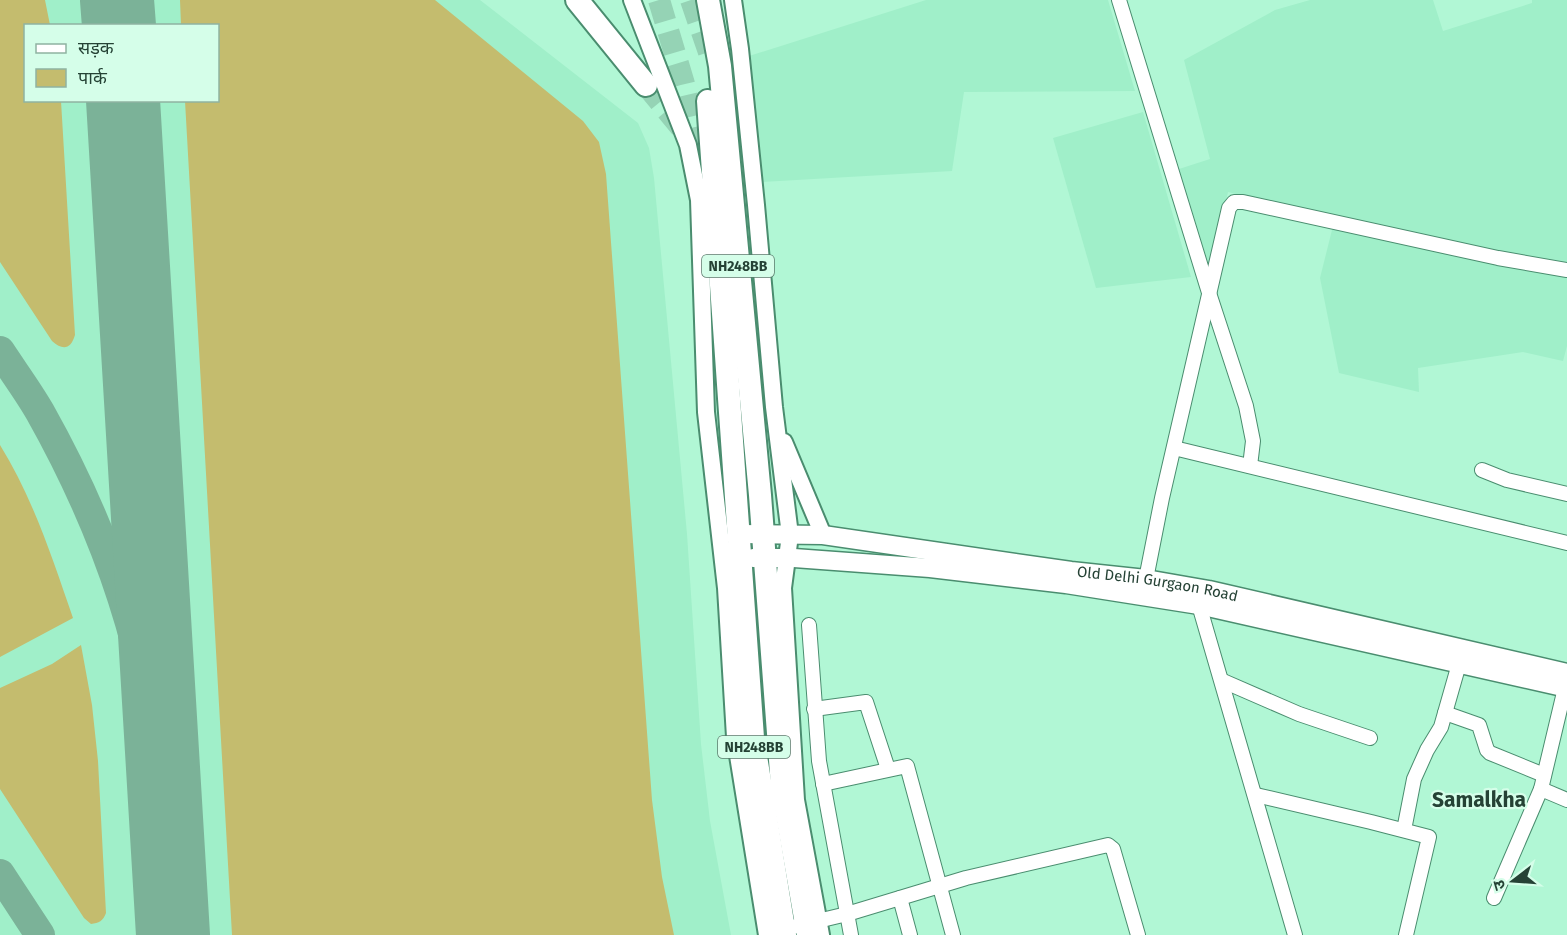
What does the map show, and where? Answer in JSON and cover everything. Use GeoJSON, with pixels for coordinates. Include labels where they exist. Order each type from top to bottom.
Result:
{"type":"FeatureCollection","features":[{"type":"Feature","properties":{"kind":"highway"},"geometry":{"type":"LineString","coordinates":[[577,0],[646,85]]}},
{"type":"Feature","properties":{"kind":"highway","name":"NH248BB"},"geometry":{"type":"LineString","coordinates":[[694,0],[705,68],[753,738],[798,931]]}},
{"type":"Feature","properties":{"kind":"highway","name":"NH248BB"},"geometry":{"type":"LineString","coordinates":[[708,0],[720,66],[782,786],[798,931]]}},
{"type":"Feature","properties":{"kind":"main road","name":"Old Delhi Gurgaon Road"},"geometry":{"type":"LineString","coordinates":[[739,534],[823,535],[1071,571],[1146,579],[1205,600],[1459,664],[1566,683]]}},
{"type":"Feature","properties":{"kind":"main road","name":"Old Delhi Gurgaon Road"},"geometry":{"type":"LineString","coordinates":[[741,558],[787,557],[930,568],[1205,600],[1566,683]]}},
{"type":"Feature","properties":{"kind":"street"},"geometry":{"type":"LineString","coordinates":[[632,0],[687,145],[699,200],[706,412],[725,576],[735,737],[798,931]]}},
{"type":"Feature","properties":{"kind":"street"},"geometry":{"type":"LineString","coordinates":[[733,0],[755,194],[774,407],[790,535],[783,588],[796,801],[798,931]]}},
{"type":"Feature","properties":{"kind":"street"},"geometry":{"type":"LineString","coordinates":[[1119,0],[1246,406],[1253,441],[1250,466]]}},
{"type":"Feature","properties":{"kind":"street"},"geometry":{"type":"LineString","coordinates":[[1146,579],[1162,498],[1231,204],[1238,201],[1498,258],[1567,270]]}},
{"type":"Feature","properties":{"kind":"street"},"geometry":{"type":"LineString","coordinates":[[774,407],[779,429],[823,535]]}},
{"type":"Feature","properties":{"kind":"street"},"geometry":{"type":"LineString","coordinates":[[1174,448],[1567,543]]}},
{"type":"Feature","properties":{"kind":"street"},"geometry":{"type":"LineString","coordinates":[[1482,470],[1507,480],[1567,494]]}},
{"type":"Feature","properties":{"kind":"street"},"geometry":{"type":"LineString","coordinates":[[1205,600],[1222,681],[1295,935]]}},
{"type":"Feature","properties":{"kind":"street"},"geometry":{"type":"LineString","coordinates":[[809,625],[814,709],[823,784],[851,935]]}},
{"type":"Feature","properties":{"kind":"street"},"geometry":{"type":"LineString","coordinates":[[1404,830],[1414,779],[1446,714],[1459,664]]}},
{"type":"Feature","properties":{"kind":"street"},"geometry":{"type":"LineString","coordinates":[[1222,681],[1299,714],[1370,738]]}},
{"type":"Feature","properties":{"kind":"street"},"geometry":{"type":"LineString","coordinates":[[1494,898],[1541,789],[1566,683]]}},
{"type":"Feature","properties":{"kind":"street"},"geometry":{"type":"LineString","coordinates":[[814,709],[867,703],[888,769]]}},
{"type":"Feature","properties":{"kind":"street"},"geometry":{"type":"LineString","coordinates":[[1446,714],[1479,725],[1490,753],[1545,775]]}},
{"type":"Feature","properties":{"kind":"street"},"geometry":{"type":"LineString","coordinates":[[823,784],[888,769],[904,766],[908,768],[953,935]]}},
{"type":"Feature","properties":{"kind":"street"},"geometry":{"type":"LineString","coordinates":[[1541,789],[1567,800]]}},
{"type":"Feature","properties":{"kind":"street"},"geometry":{"type":"LineString","coordinates":[[1256,795],[1429,838],[1406,935]]}},
{"type":"Feature","properties":{"kind":"street"},"geometry":{"type":"LineString","coordinates":[[798,931],[940,886],[1108,845],[1113,849],[1138,935]]}},
{"type":"Feature","properties":{"kind":"street"},"geometry":{"type":"LineString","coordinates":[[900,898],[910,935]]}},
{"type":"Feature","properties":{"kind":"shaded area"},"geometry":{"type":"Polygon","coordinates":[[[0,0],[480,0],[638,123],[649,148],[654,178],[687,534],[701,744],[710,821],[731,935],[0,935],[0,0]]]}},
{"type":"Feature","properties":{"kind":"shaded area"},"geometry":{"type":"Polygon","coordinates":[[[926,0],[1108,0],[1135,91],[964,92],[952,171],[761,182],[749,56],[926,0]]]}},
{"type":"Feature","properties":{"kind":"shaded area"},"geometry":{"type":"Polygon","coordinates":[[[1310,0],[1433,0],[1443,31],[1532,3],[1532,0],[1567,0],[1567,346],[1563,361],[1523,352],[1418,368],[1419,392],[1339,373],[1320,278],[1335,218],[1228,192],[1210,269],[1179,169],[1210,159],[1184,60],[1275,10],[1310,0]]]}},
{"type":"Feature","properties":{"kind":"shaded area"},"geometry":{"type":"Polygon","coordinates":[[[1143,112],[1191,277],[1096,288],[1053,138],[1143,112]]]}},
{"type":"Feature","properties":{"kind":"green space"},"geometry":{"type":"Polygon","coordinates":[[[0,0],[45,0],[50,24],[24,24],[24,102],[61,102],[75,335],[69,346],[63,347],[52,341],[0,262],[0,0]]]}},
{"type":"Feature","properties":{"kind":"green space"},"geometry":{"type":"Polygon","coordinates":[[[180,0],[435,0],[583,121],[599,142],[606,174],[652,800],[662,877],[674,935],[232,935],[185,102],[219,102],[219,24],[181,24],[180,0]]]}},
{"type":"Feature","properties":{"kind":"green space"},"geometry":{"type":"Polygon","coordinates":[[[0,445],[23,486],[50,552],[73,618],[0,657],[0,445]]]}},
{"type":"Feature","properties":{"kind":"green space"},"geometry":{"type":"Polygon","coordinates":[[[81,645],[92,705],[98,761],[106,913],[100,921],[91,924],[84,918],[0,789],[0,688],[52,664],[81,645]]]}},
{"type":"Feature","properties":{"kind":"taxiway"},"geometry":{"type":"LineString","coordinates":[[100,0],[106,24]]}},
{"type":"Feature","properties":{"kind":"taxiway"},"geometry":{"type":"LineString","coordinates":[[118,102],[127,168]]}},
{"type":"Feature","properties":{"kind":"taxiway"},"geometry":{"type":"LineString","coordinates":[[0,351],[35,404],[58,446],[91,515],[118,586],[140,659],[151,714],[167,845]]}},
{"type":"Feature","properties":{"kind":"taxiway"},"geometry":{"type":"LineString","coordinates":[[0,874],[40,935]]}},
{"type":"Feature","properties":{"kind":"runway"},"geometry":{"type":"LineString","coordinates":[[117,0],[119,24]]}},
{"type":"Feature","properties":{"kind":"runway"},"geometry":{"type":"LineString","coordinates":[[123,102],[173,935]]}},
{"type":"Feature","properties":{"kind":"tunnel"},"geometry":{"type":"LineString","coordinates":[[659,0],[684,84],[700,152],[704,199]]}},
{"type":"Feature","properties":{"kind":"tunnel"},"geometry":{"type":"LineString","coordinates":[[691,0],[712,61]]}},
{"type":"Feature","properties":{"kind":"tunnel"},"geometry":{"type":"LineString","coordinates":[[646,85],[683,130]]}},
{"type":"Feature","properties":{"kind":"tunnel"},"geometry":{"type":"LineString","coordinates":[[728,106],[741,145],[754,320]]}},
{"type":"Feature","properties":{"kind":"district","name":"Samalkha"},"geometry":{"type":"Point","coordinates":[1479,800]}}]}
